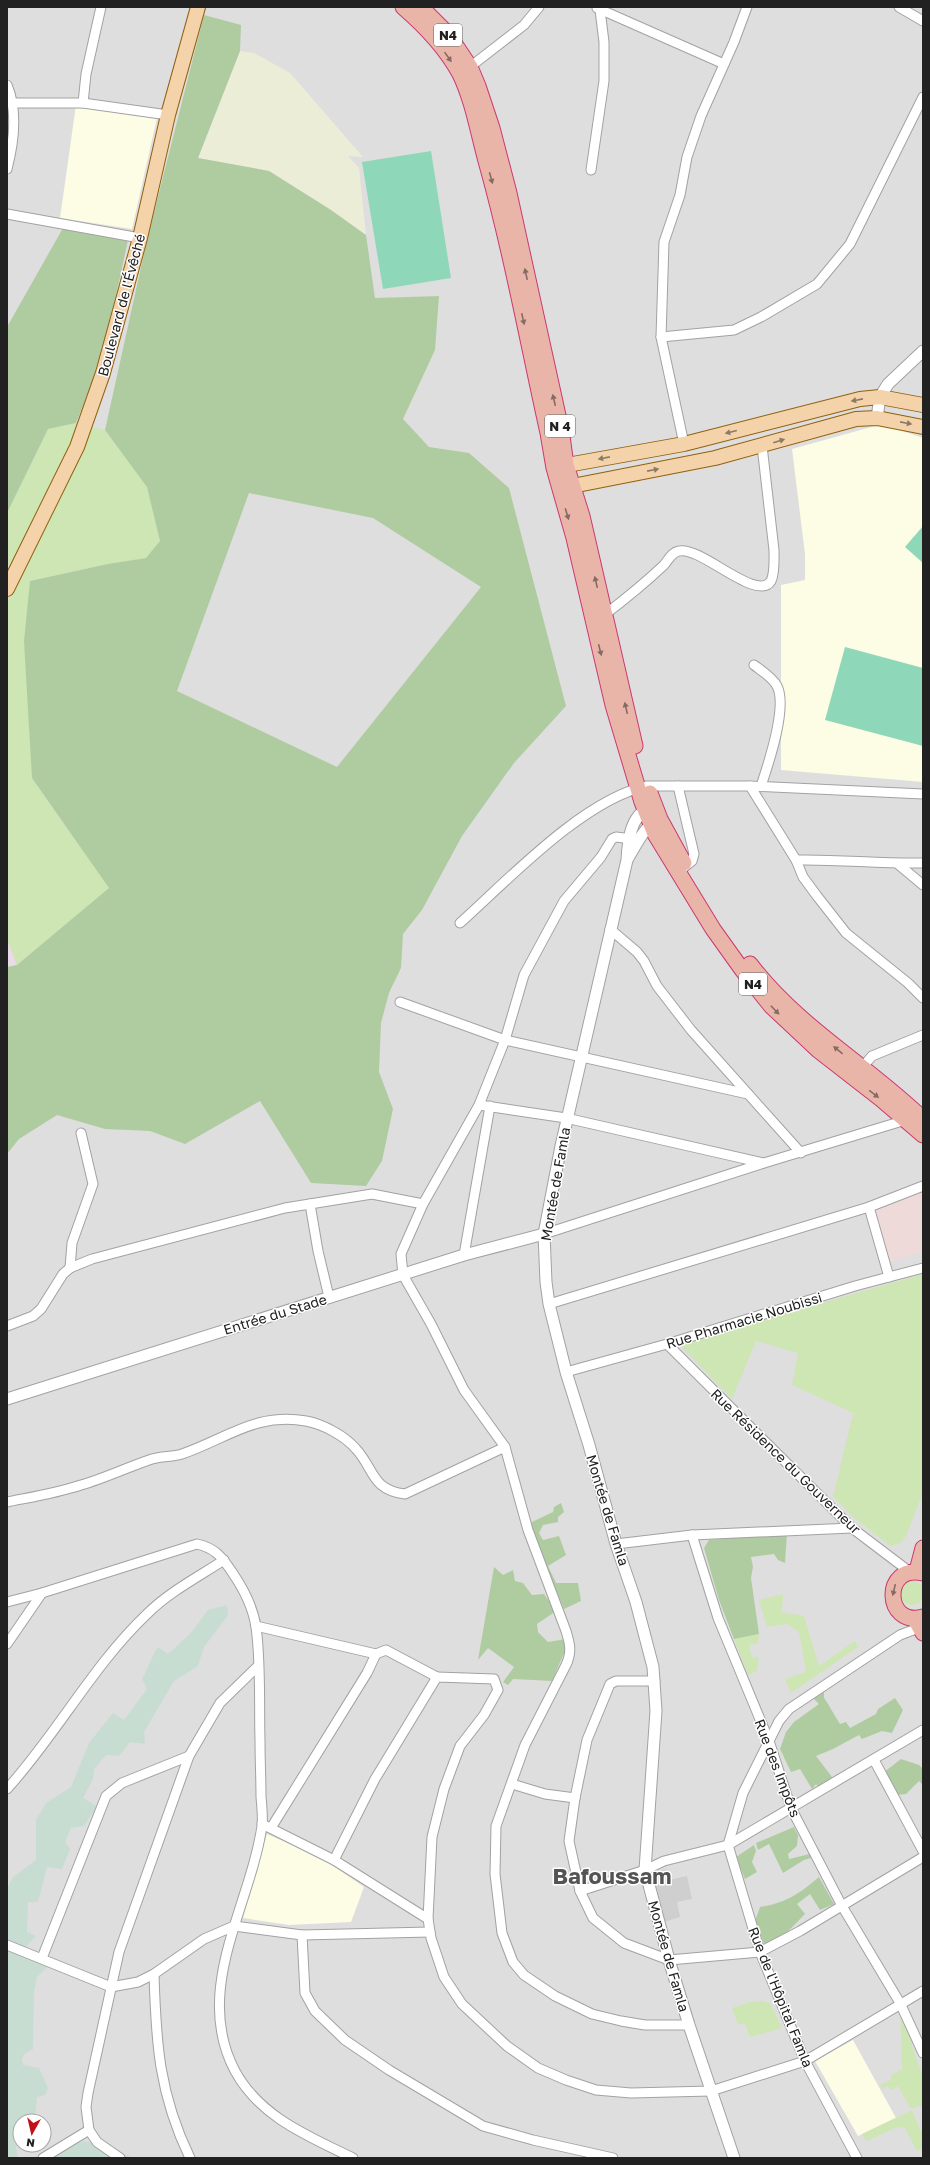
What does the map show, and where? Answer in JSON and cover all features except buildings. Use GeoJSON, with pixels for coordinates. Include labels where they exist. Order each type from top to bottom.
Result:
{"type":"FeatureCollection","features":[{"type":"Feature","properties":{"kind":"highway","name":"N 4"},"geometry":{"type":"LineString","coordinates":[[404,7],[465,71],[471,104],[499,209],[548,433],[566,487],[574,538],[598,619],[613,705],[642,787]]}},
{"type":"Feature","properties":{"kind":"highway","name":"N4"},"geometry":{"type":"LineString","coordinates":[[421,7],[445,31],[465,71]]}},
{"type":"Feature","properties":{"kind":"highway","name":"N4"},"geometry":{"type":"LineString","coordinates":[[642,787],[652,815],[713,929],[757,989],[800,1035],[857,1073],[918,1117],[923,1135]]}},
{"type":"Feature","properties":{"kind":"highway"},"geometry":{"type":"LineString","coordinates":[[921,1624],[902,1614],[893,1602],[894,1587],[897,1580],[917,1572],[923,1548]]}},
{"type":"Feature","properties":{"kind":"main road","name":"Boulevard de l'Évêché"},"geometry":{"type":"LineString","coordinates":[[7,590],[43,519],[84,430],[104,373],[140,238],[168,115],[198,7]]}},
{"type":"Feature","properties":{"kind":"main road"},"geometry":{"type":"LineString","coordinates":[[560,466],[684,444],[860,398],[880,397],[923,405]]}},
{"type":"Feature","properties":{"kind":"main road"},"geometry":{"type":"LineString","coordinates":[[566,487],[715,458],[762,446],[821,428],[856,420],[877,418],[923,427]]}},
{"type":"Feature","properties":{"kind":"street"},"geometry":{"type":"LineString","coordinates":[[83,102],[86,74],[101,7]]}},
{"type":"Feature","properties":{"kind":"street"},"geometry":{"type":"LineString","coordinates":[[465,71],[524,24],[539,7]]}},
{"type":"Feature","properties":{"kind":"street"},"geometry":{"type":"LineString","coordinates":[[899,7],[923,21]]}},
{"type":"Feature","properties":{"kind":"street"},"geometry":{"type":"LineString","coordinates":[[598,8],[724,64]]}},
{"type":"Feature","properties":{"kind":"street"},"geometry":{"type":"LineString","coordinates":[[591,170],[604,81],[604,42],[598,8]]}},
{"type":"Feature","properties":{"kind":"street"},"geometry":{"type":"LineString","coordinates":[[684,444],[661,337],[663,248],[665,235],[680,195],[689,150],[701,116],[724,64],[744,8]]}},
{"type":"Feature","properties":{"kind":"street"},"geometry":{"type":"LineString","coordinates":[[7,85],[14,102],[13,134],[7,169]]}},
{"type":"Feature","properties":{"kind":"street"},"geometry":{"type":"LineString","coordinates":[[661,337],[734,330],[761,317],[817,284],[852,241],[923,97]]}},
{"type":"Feature","properties":{"kind":"street"},"geometry":{"type":"LineString","coordinates":[[14,102],[83,102],[103,107],[168,115]]}},
{"type":"Feature","properties":{"kind":"street"},"geometry":{"type":"LineString","coordinates":[[7,214],[140,238]]}},
{"type":"Feature","properties":{"kind":"street"},"geometry":{"type":"LineString","coordinates":[[877,418],[880,397],[888,384],[923,351]]}},
{"type":"Feature","properties":{"kind":"street"},"geometry":{"type":"LineString","coordinates":[[598,619],[658,570],[674,553],[682,550],[704,556],[739,580],[752,584],[767,584],[771,581],[774,564],[774,550],[762,446]]}},
{"type":"Feature","properties":{"kind":"street"},"geometry":{"type":"LineString","coordinates":[[754,665],[768,675],[778,686],[779,699],[776,736],[770,761],[761,786]]}},
{"type":"Feature","properties":{"kind":"street"},"geometry":{"type":"LineString","coordinates":[[678,786],[694,854],[692,861],[682,869]]}},
{"type":"Feature","properties":{"kind":"street"},"geometry":{"type":"LineString","coordinates":[[750,786],[796,860],[803,877],[846,933],[908,983],[923,998]]}},
{"type":"Feature","properties":{"kind":"street"},"geometry":{"type":"LineString","coordinates":[[460,923],[561,833],[604,804],[642,787],[761,786],[923,794]]}},
{"type":"Feature","properties":{"kind":"street"},"geometry":{"type":"LineString","coordinates":[[652,815],[632,842],[621,837],[612,839],[601,857],[564,901],[524,975],[505,1040],[479,1105],[423,1204],[401,1254],[403,1275],[431,1324],[464,1390],[505,1447],[528,1530],[566,1631],[570,1646],[570,1656],[525,1745],[496,1826],[495,1874],[502,1933],[513,1962],[524,1975],[543,1988],[592,2014],[621,2022],[645,2025],[688,2025]]}},
{"type":"Feature","properties":{"kind":"street","name":"Montée de Famla"},"geometry":{"type":"LineString","coordinates":[[652,815],[634,823],[632,842],[566,1118],[544,1234],[545,1268],[549,1304],[566,1372],[589,1445],[616,1544],[639,1610],[655,1681],[656,1711],[645,1870],[688,2025],[734,2158]]}},
{"type":"Feature","properties":{"kind":"street"},"geometry":{"type":"LineString","coordinates":[[796,860],[830,859],[898,864],[923,862]]}},
{"type":"Feature","properties":{"kind":"street"},"geometry":{"type":"LineString","coordinates":[[898,864],[923,885]]}},
{"type":"Feature","properties":{"kind":"street"},"geometry":{"type":"LineString","coordinates":[[610,929],[637,952],[644,961],[657,986],[674,1008],[801,1153]]}},
{"type":"Feature","properties":{"kind":"street"},"geometry":{"type":"LineString","coordinates":[[400,1002],[505,1040],[748,1094]]}},
{"type":"Feature","properties":{"kind":"street"},"geometry":{"type":"LineString","coordinates":[[857,1073],[872,1056],[923,1035]]}},
{"type":"Feature","properties":{"kind":"street"},"geometry":{"type":"LineString","coordinates":[[479,1105],[566,1118],[764,1163]]}},
{"type":"Feature","properties":{"kind":"street"},"geometry":{"type":"LineString","coordinates":[[464,1255],[490,1106]]}},
{"type":"Feature","properties":{"kind":"street"},"geometry":{"type":"LineString","coordinates":[[544,1234],[764,1163],[918,1117]]}},
{"type":"Feature","properties":{"kind":"street"},"geometry":{"type":"LineString","coordinates":[[70,1268],[72,1243],[94,1184],[81,1133]]}},
{"type":"Feature","properties":{"kind":"street"},"geometry":{"type":"LineString","coordinates":[[549,1304],[869,1207],[923,1186]]}},
{"type":"Feature","properties":{"kind":"street"},"geometry":{"type":"LineString","coordinates":[[7,1326],[22,1322],[33,1316],[41,1309],[63,1274],[70,1268],[119,1251],[285,1208],[372,1194],[423,1204]]}},
{"type":"Feature","properties":{"kind":"street"},"geometry":{"type":"LineString","coordinates":[[310,1204],[318,1251],[329,1297]]}},
{"type":"Feature","properties":{"kind":"street"},"geometry":{"type":"LineString","coordinates":[[869,1207],[890,1277]]}},
{"type":"Feature","properties":{"kind":"street","name":"Entrée du Stade"},"geometry":{"type":"LineString","coordinates":[[7,1399],[464,1255],[544,1234]]}},
{"type":"Feature","properties":{"kind":"street","name":"Rue Pharmacie Noubissi"},"geometry":{"type":"LineString","coordinates":[[566,1372],[667,1344],[923,1268]]}},
{"type":"Feature","properties":{"kind":"street","name":"Rue Résidence du Gouverneur"},"geometry":{"type":"LineString","coordinates":[[667,1344],[852,1528],[917,1572]]}},
{"type":"Feature","properties":{"kind":"street"},"geometry":{"type":"LineString","coordinates":[[7,1502],[82,1485],[152,1459],[182,1454],[239,1428],[265,1421],[308,1421],[336,1433],[356,1449],[374,1479],[398,1493],[405,1494],[505,1447]]}},
{"type":"Feature","properties":{"kind":"street"},"geometry":{"type":"LineString","coordinates":[[616,1544],[692,1535],[852,1528]]}},
{"type":"Feature","properties":{"kind":"street","name":"Rue des Impôts"},"geometry":{"type":"LineString","coordinates":[[692,1535],[729,1648],[768,1741],[791,1808],[842,1906],[900,2003],[923,2053]]}},
{"type":"Feature","properties":{"kind":"street"},"geometry":{"type":"LineString","coordinates":[[7,1602],[42,1593],[197,1544],[217,1552],[224,1560],[246,1594],[256,1626],[266,1826]]}},
{"type":"Feature","properties":{"kind":"street"},"geometry":{"type":"LineString","coordinates":[[7,1789],[73,1706],[108,1655],[146,1614],[160,1602],[224,1560]]}},
{"type":"Feature","properties":{"kind":"street"},"geometry":{"type":"LineString","coordinates":[[7,1644],[42,1593]]}},
{"type":"Feature","properties":{"kind":"street"},"geometry":{"type":"LineString","coordinates":[[728,1845],[743,1793],[768,1741],[779,1721],[789,1709],[900,1635],[921,1624]]}},
{"type":"Feature","properties":{"kind":"street"},"geometry":{"type":"LineString","coordinates":[[256,1626],[376,1654],[386,1650],[437,1677],[494,1679],[498,1690],[484,1715],[460,1746],[444,1789],[432,1837],[428,1919],[430,1932],[444,1977],[462,2004],[507,2046],[538,2068],[566,2080],[596,2090],[631,2094],[711,2090],[805,2061],[900,2003],[923,1991]]}},
{"type":"Feature","properties":{"kind":"street"},"geometry":{"type":"LineString","coordinates":[[353,2158],[284,2123],[264,2108],[246,2089],[235,2070],[225,2044],[220,2020],[218,1998],[222,1974],[234,1926],[248,1887],[266,1826],[367,1673],[376,1654]]}},
{"type":"Feature","properties":{"kind":"street"},"geometry":{"type":"LineString","coordinates":[[120,2158],[97,2142],[89,2130],[86,2107],[111,1987],[123,1938],[189,1756],[220,1703],[258,1666]]}},
{"type":"Feature","properties":{"kind":"street"},"geometry":{"type":"LineString","coordinates":[[334,1860],[375,1778],[437,1677]]}},
{"type":"Feature","properties":{"kind":"street"},"geometry":{"type":"LineString","coordinates":[[655,1681],[616,1681],[610,1684],[588,1740],[575,1798],[569,1840],[580,1890],[593,1918],[624,1943],[669,1960],[760,1952],[779,1943],[923,1857]]}},
{"type":"Feature","properties":{"kind":"street"},"geometry":{"type":"LineString","coordinates":[[580,1890],[645,1870],[664,1861],[728,1845],[923,1730]]}},
{"type":"Feature","properties":{"kind":"street"},"geometry":{"type":"LineString","coordinates":[[42,1958],[106,1796],[122,1783],[189,1756]]}},
{"type":"Feature","properties":{"kind":"street"},"geometry":{"type":"LineString","coordinates":[[874,1760],[923,1851]]}},
{"type":"Feature","properties":{"kind":"street"},"geometry":{"type":"LineString","coordinates":[[512,1784],[545,1794],[575,1798]]}},
{"type":"Feature","properties":{"kind":"street"},"geometry":{"type":"LineString","coordinates":[[266,1826],[334,1860],[428,1919]]}},
{"type":"Feature","properties":{"kind":"street","name":"Rue de l'Hôpital Famla"},"geometry":{"type":"LineString","coordinates":[[728,1845],[760,1952],[805,2061],[857,2158]]}},
{"type":"Feature","properties":{"kind":"street"},"geometry":{"type":"LineString","coordinates":[[7,1945],[111,1987],[138,1982],[154,1974],[204,1939],[234,1926],[302,1935],[430,1932]]}},
{"type":"Feature","properties":{"kind":"street"},"geometry":{"type":"LineString","coordinates":[[302,1935],[305,1993],[315,2011],[345,2040],[389,2070],[483,2126],[533,2140],[613,2158]]}},
{"type":"Feature","properties":{"kind":"street"},"geometry":{"type":"LineString","coordinates":[[154,1974],[157,2054],[174,2124],[190,2158]]}},
{"type":"Feature","properties":{"kind":"street"},"geometry":{"type":"LineString","coordinates":[[43,2158],[89,2130]]}},
{"type":"Feature","properties":{"kind":"shaded area"},"geometry":{"type":"Polygon","coordinates":[[[7,7],[923,7],[923,2158],[7,2158],[7,7]]]}},
{"type":"Feature","properties":{"kind":"shaded area"},"geometry":{"type":"Polygon","coordinates":[[[240,51],[254,53],[290,73],[363,157],[348,156],[359,168],[366,235],[331,210],[269,171],[198,158],[240,51]]]}},
{"type":"Feature","properties":{"kind":"shaded area"},"geometry":{"type":"Polygon","coordinates":[[[76,105],[157,118],[132,229],[60,218],[76,105]]]}},
{"type":"Feature","properties":{"kind":"shaded area"},"geometry":{"type":"Polygon","coordinates":[[[882,424],[923,438],[923,782],[781,770],[781,585],[805,580],[805,554],[792,449],[882,424]]]}},
{"type":"Feature","properties":{"kind":"shaded area"},"geometry":{"type":"Polygon","coordinates":[[[7,939],[17,965],[7,967],[7,939]]]}},
{"type":"Feature","properties":{"kind":"shaded area"},"geometry":{"type":"Polygon","coordinates":[[[923,1186],[923,1252],[890,1262],[872,1203],[923,1186]]]}},
{"type":"Feature","properties":{"kind":"shaded area"},"geometry":{"type":"Polygon","coordinates":[[[227,1605],[228,1615],[204,1647],[198,1666],[174,1681],[144,1732],[145,1744],[130,1742],[119,1756],[106,1755],[94,1769],[93,1779],[83,1798],[97,1806],[84,1826],[71,1828],[65,1842],[70,1849],[62,1869],[47,1867],[38,1902],[28,1902],[27,1932],[36,1936],[24,1949],[48,1966],[37,1977],[34,1991],[33,2049],[24,2054],[22,2059],[23,2065],[39,2068],[48,2088],[45,2095],[37,2097],[36,2113],[12,2113],[12,2153],[17,2153],[18,2158],[7,2158],[7,1889],[13,1877],[36,1860],[36,1820],[46,1803],[71,1787],[89,1743],[113,1713],[124,1720],[147,1689],[142,1679],[158,1647],[168,1654],[191,1633],[208,1610],[227,1605]]]}},
{"type":"Feature","properties":{"kind":"shaded area"},"geometry":{"type":"Polygon","coordinates":[[[267,1834],[322,1858],[364,1887],[351,1922],[289,1925],[243,1918],[267,1834]]]}},
{"type":"Feature","properties":{"kind":"shaded area"},"geometry":{"type":"Polygon","coordinates":[[[667,1869],[669,1880],[687,1876],[692,1899],[677,1902],[680,1917],[664,1922],[652,1873],[667,1869]]]}},
{"type":"Feature","properties":{"kind":"shaded area"},"geometry":{"type":"Polygon","coordinates":[[[853,2040],[896,2118],[858,2136],[815,2061],[853,2040]]]}},
{"type":"Feature","properties":{"kind":"shaded area"},"geometry":{"type":"Polygon","coordinates":[[[84,2141],[113,2149],[134,2158],[51,2158],[64,2149],[84,2141]]]}},
{"type":"Feature","properties":{"kind":"green space"},"geometry":{"type":"Polygon","coordinates":[[[204,15],[241,25],[240,51],[198,158],[269,171],[331,210],[366,235],[375,298],[439,296],[435,350],[403,419],[429,447],[469,453],[509,488],[566,706],[514,763],[462,836],[422,910],[403,934],[401,968],[389,993],[381,1023],[379,1072],[393,1109],[382,1161],[366,1186],[311,1183],[260,1101],[185,1144],[150,1131],[105,1129],[57,1115],[19,1139],[7,1154],[7,967],[17,965],[109,888],[32,778],[24,641],[30,581],[108,564],[146,558],[160,541],[147,487],[105,430],[147,240],[204,15]],[[249,493],[177,691],[337,767],[481,587],[373,518],[249,493]]]}},
{"type":"Feature","properties":{"kind":"green space"},"geometry":{"type":"Polygon","coordinates":[[[431,151],[451,278],[383,289],[362,162],[431,151]]]}},
{"type":"Feature","properties":{"kind":"green space"},"geometry":{"type":"Polygon","coordinates":[[[63,228],[128,240],[100,356],[76,423],[48,429],[7,513],[7,327],[63,228]]]}},
{"type":"Feature","properties":{"kind":"green space"},"geometry":{"type":"Polygon","coordinates":[[[76,423],[105,430],[147,487],[160,541],[146,558],[108,564],[30,581],[32,778],[109,888],[17,965],[7,939],[7,603],[21,571],[7,563],[7,513],[48,429],[76,423]]]}},
{"type":"Feature","properties":{"kind":"green space"},"geometry":{"type":"Polygon","coordinates":[[[923,526],[923,563],[905,547],[923,526]]]}},
{"type":"Feature","properties":{"kind":"green space"},"geometry":{"type":"Polygon","coordinates":[[[845,647],[923,668],[923,746],[825,720],[845,647]]]}},
{"type":"Feature","properties":{"kind":"green space"},"geometry":{"type":"Polygon","coordinates":[[[923,1274],[923,1492],[906,1536],[901,1543],[890,1546],[853,1517],[833,1497],[853,1413],[792,1385],[798,1353],[756,1341],[732,1399],[679,1344],[923,1274]]]}},
{"type":"Feature","properties":{"kind":"green space"},"geometry":{"type":"Polygon","coordinates":[[[561,1503],[564,1512],[558,1517],[558,1522],[543,1525],[539,1533],[543,1540],[559,1536],[566,1555],[548,1566],[556,1583],[578,1583],[581,1601],[564,1609],[530,1527],[532,1522],[553,1512],[554,1507],[561,1503]]]}},
{"type":"Feature","properties":{"kind":"green space"},"geometry":{"type":"Polygon","coordinates":[[[787,1533],[785,1563],[778,1560],[774,1554],[751,1557],[753,1567],[751,1578],[759,1634],[734,1639],[719,1600],[704,1548],[709,1540],[787,1533]]]}},
{"type":"Feature","properties":{"kind":"green space"},"geometry":{"type":"Polygon","coordinates":[[[494,1567],[503,1575],[513,1570],[515,1581],[523,1583],[532,1595],[544,1594],[556,1611],[537,1624],[538,1632],[548,1642],[566,1639],[567,1646],[552,1681],[513,1679],[508,1685],[503,1682],[514,1667],[488,1648],[478,1660],[494,1567]]]}},
{"type":"Feature","properties":{"kind":"green space"},"geometry":{"type":"Polygon","coordinates":[[[912,1581],[921,1584],[924,1593],[921,1602],[912,1605],[903,1602],[900,1593],[903,1584],[912,1581]]]}},
{"type":"Feature","properties":{"kind":"green space"},"geometry":{"type":"Polygon","coordinates":[[[783,1594],[782,1612],[804,1616],[819,1666],[855,1641],[858,1647],[791,1693],[785,1679],[806,1672],[799,1632],[787,1624],[767,1627],[759,1600],[783,1594]]]}},
{"type":"Feature","properties":{"kind":"green space"},"geometry":{"type":"Polygon","coordinates":[[[759,1634],[758,1644],[749,1645],[752,1658],[759,1657],[757,1671],[748,1675],[734,1639],[759,1634]]]}},
{"type":"Feature","properties":{"kind":"green space"},"geometry":{"type":"Polygon","coordinates":[[[824,1686],[824,1698],[838,1721],[840,1724],[846,1722],[850,1728],[876,1714],[878,1709],[895,1698],[903,1710],[892,1733],[882,1731],[862,1739],[859,1735],[816,1756],[832,1777],[820,1789],[816,1784],[812,1789],[800,1769],[791,1772],[780,1749],[786,1732],[794,1722],[819,1704],[810,1695],[824,1686]]]}},
{"type":"Feature","properties":{"kind":"green space"},"geometry":{"type":"Polygon","coordinates":[[[901,1759],[919,1765],[923,1769],[923,1785],[919,1781],[906,1794],[897,1795],[883,1773],[901,1759]]]}},
{"type":"Feature","properties":{"kind":"green space"},"geometry":{"type":"Polygon","coordinates":[[[794,1827],[798,1835],[797,1846],[788,1854],[789,1859],[810,1854],[811,1858],[804,1860],[783,1873],[769,1844],[758,1850],[756,1843],[794,1827]]]}},
{"type":"Feature","properties":{"kind":"green space"},"geometry":{"type":"Polygon","coordinates":[[[754,1845],[756,1851],[752,1862],[757,1872],[745,1879],[736,1857],[754,1845]]]}},
{"type":"Feature","properties":{"kind":"green space"},"geometry":{"type":"Polygon","coordinates":[[[819,1877],[834,1904],[820,1910],[810,1894],[797,1904],[805,1914],[776,1940],[764,1944],[755,1921],[760,1907],[777,1903],[792,1897],[819,1877]]]}},
{"type":"Feature","properties":{"kind":"green space"},"geometry":{"type":"Polygon","coordinates":[[[762,2001],[770,2003],[782,2028],[750,2037],[745,2024],[738,2024],[732,2008],[750,2002],[762,2001]]]}},
{"type":"Feature","properties":{"kind":"green space"},"geometry":{"type":"Polygon","coordinates":[[[900,2003],[923,2077],[923,2105],[911,2109],[898,2086],[891,2090],[887,2086],[882,2089],[880,2085],[891,2080],[891,2075],[902,2069],[900,2003]]]}},
{"type":"Feature","properties":{"kind":"green space"},"geometry":{"type":"Polygon","coordinates":[[[912,2110],[920,2130],[923,2129],[923,2148],[917,2151],[905,2128],[897,2127],[867,2141],[862,2134],[912,2110]]]}},
{"type":"Feature","properties":{"kind":"district","name":"Bafoussam"},"geometry":{"type":"Point","coordinates":[612,1875]}}]}
